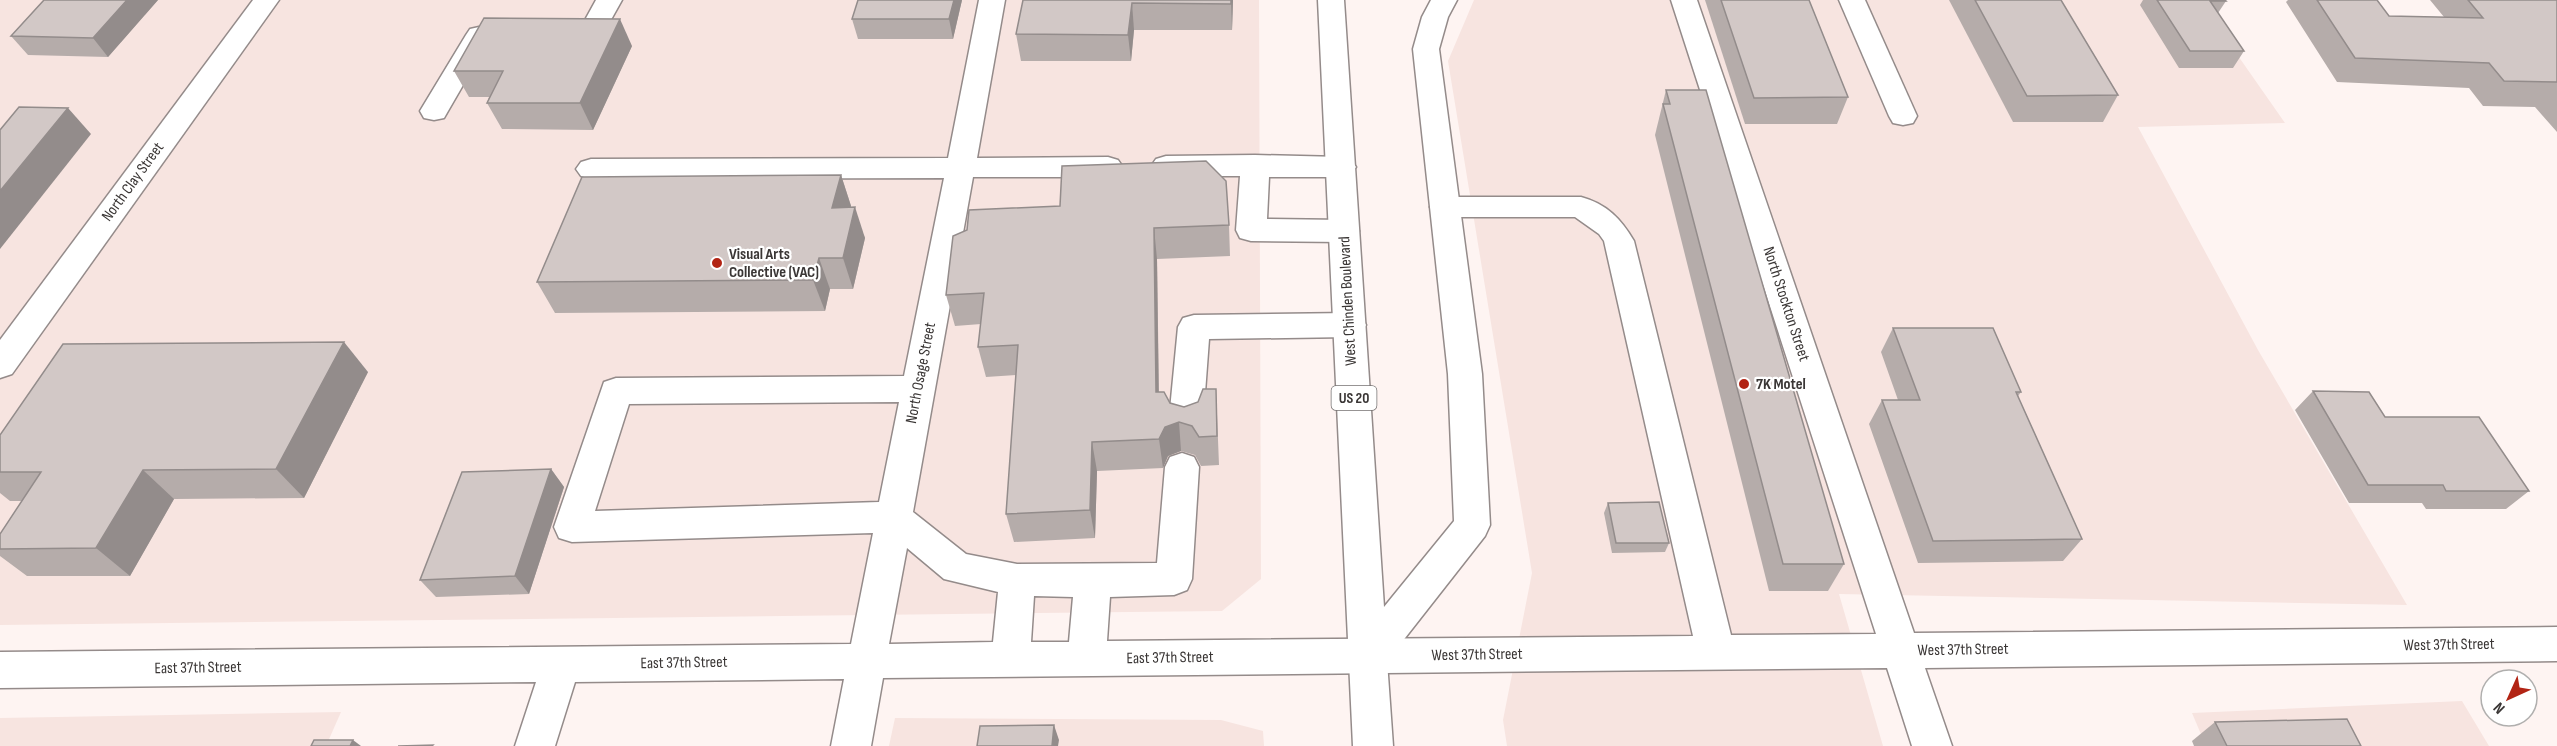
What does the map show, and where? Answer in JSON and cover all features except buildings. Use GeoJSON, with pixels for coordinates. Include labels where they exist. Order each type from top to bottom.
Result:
{"type":"FeatureCollection","features":[{"type":"Feature","properties":{"kind":"street","name":"North Clay Street"},"geometry":{"type":"LineString","coordinates":[[0,364],[266,0]]}},
{"type":"Feature","properties":{"kind":"street"},"geometry":{"type":"LineString","coordinates":[[539,27],[594,28],[609,0]]}},
{"type":"Feature","properties":{"kind":"street","name":"North Osage Street"},"geometry":{"type":"LineString","coordinates":[[851,746],[992,0]]}},
{"type":"Feature","properties":{"kind":"street","name":"West Chinden Boulevard"},"geometry":{"type":"LineString","coordinates":[[1331,0],[1373,746]]}},
{"type":"Feature","properties":{"kind":"street"},"geometry":{"type":"LineString","coordinates":[[1368,656],[1472,525],[1465,374],[1426,49],[1435,17],[1444,0]]}},
{"type":"Feature","properties":{"kind":"street","name":"North Stockton Street"},"geometry":{"type":"LineString","coordinates":[[1684,0],[1932,746]]}},
{"type":"Feature","properties":{"kind":"street"},"geometry":{"type":"LineString","coordinates":[[1852,0],[1903,116]]}},
{"type":"Feature","properties":{"kind":"street"},"geometry":{"type":"LineString","coordinates":[[434,111],[484,27],[506,27]]}},
{"type":"Feature","properties":{"kind":"street"},"geometry":{"type":"LineString","coordinates":[[1255,165],[1251,230],[1344,231]]}},
{"type":"Feature","properties":{"kind":"street"},"geometry":{"type":"LineString","coordinates":[[591,169],[1255,165],[1341,167]]}},
{"type":"Feature","properties":{"kind":"street"},"geometry":{"type":"LineString","coordinates":[[1445,207],[1581,207],[1611,226],[1619,241],[1716,652]]}},
{"type":"Feature","properties":{"kind":"street"},"geometry":{"type":"LineString","coordinates":[[1186,420],[1194,327],[1350,325]]}},
{"type":"Feature","properties":{"kind":"street"},"geometry":{"type":"LineString","coordinates":[[918,389],[616,391],[572,527],[894,517],[957,568],[1017,580],[1174,579],[1182,467]]}},
{"type":"Feature","properties":{"kind":"street"},"geometry":{"type":"LineString","coordinates":[[1011,659],[1017,580]]}},
{"type":"Feature","properties":{"kind":"street"},"geometry":{"type":"LineString","coordinates":[[1087,660],[1093,581]]}},
{"type":"Feature","properties":{"kind":"street","name":"West 37th Street"},"geometry":{"type":"LineString","coordinates":[[1368,656],[2557,644]]}},
{"type":"Feature","properties":{"kind":"street","name":"East 37th Street"},"geometry":{"type":"LineString","coordinates":[[0,670],[1368,656]]}},
{"type":"Feature","properties":{"kind":"street"},"geometry":{"type":"LineString","coordinates":[[535,746],[561,665]]}},
{"type":"Feature","properties":{"kind":"shaded area"},"geometry":{"type":"Polygon","coordinates":[[[0,0],[1259,0],[1261,579],[1222,611],[0,625],[0,0]]]}},
{"type":"Feature","properties":{"kind":"shaded area"},"geometry":{"type":"Polygon","coordinates":[[[1474,0],[2199,0],[2285,123],[2138,127],[2258,350],[2407,605],[1839,594],[1883,746],[1507,746],[1503,720],[1532,573],[1448,61],[1474,0]]]}},
{"type":"Feature","properties":{"kind":"shaded area"},"geometry":{"type":"Polygon","coordinates":[[[2462,701],[2489,746],[2206,746],[2192,713],[2462,701]]]}},
{"type":"Feature","properties":{"kind":"shaded area"},"geometry":{"type":"Polygon","coordinates":[[[341,712],[326,746],[0,746],[0,718],[341,712]]]}},
{"type":"Feature","properties":{"kind":"shaded area"},"geometry":{"type":"Polygon","coordinates":[[[895,718],[1221,720],[1263,731],[1264,746],[889,746],[895,718]]]}},
{"type":"Feature","properties":{"kind":"place","name":"Visual Arts Collective (VAC)"},"geometry":{"type":"Point","coordinates":[717,263]}},
{"type":"Feature","properties":{"kind":"place","name":"7K Motel"},"geometry":{"type":"Point","coordinates":[1744,384]}}]}
